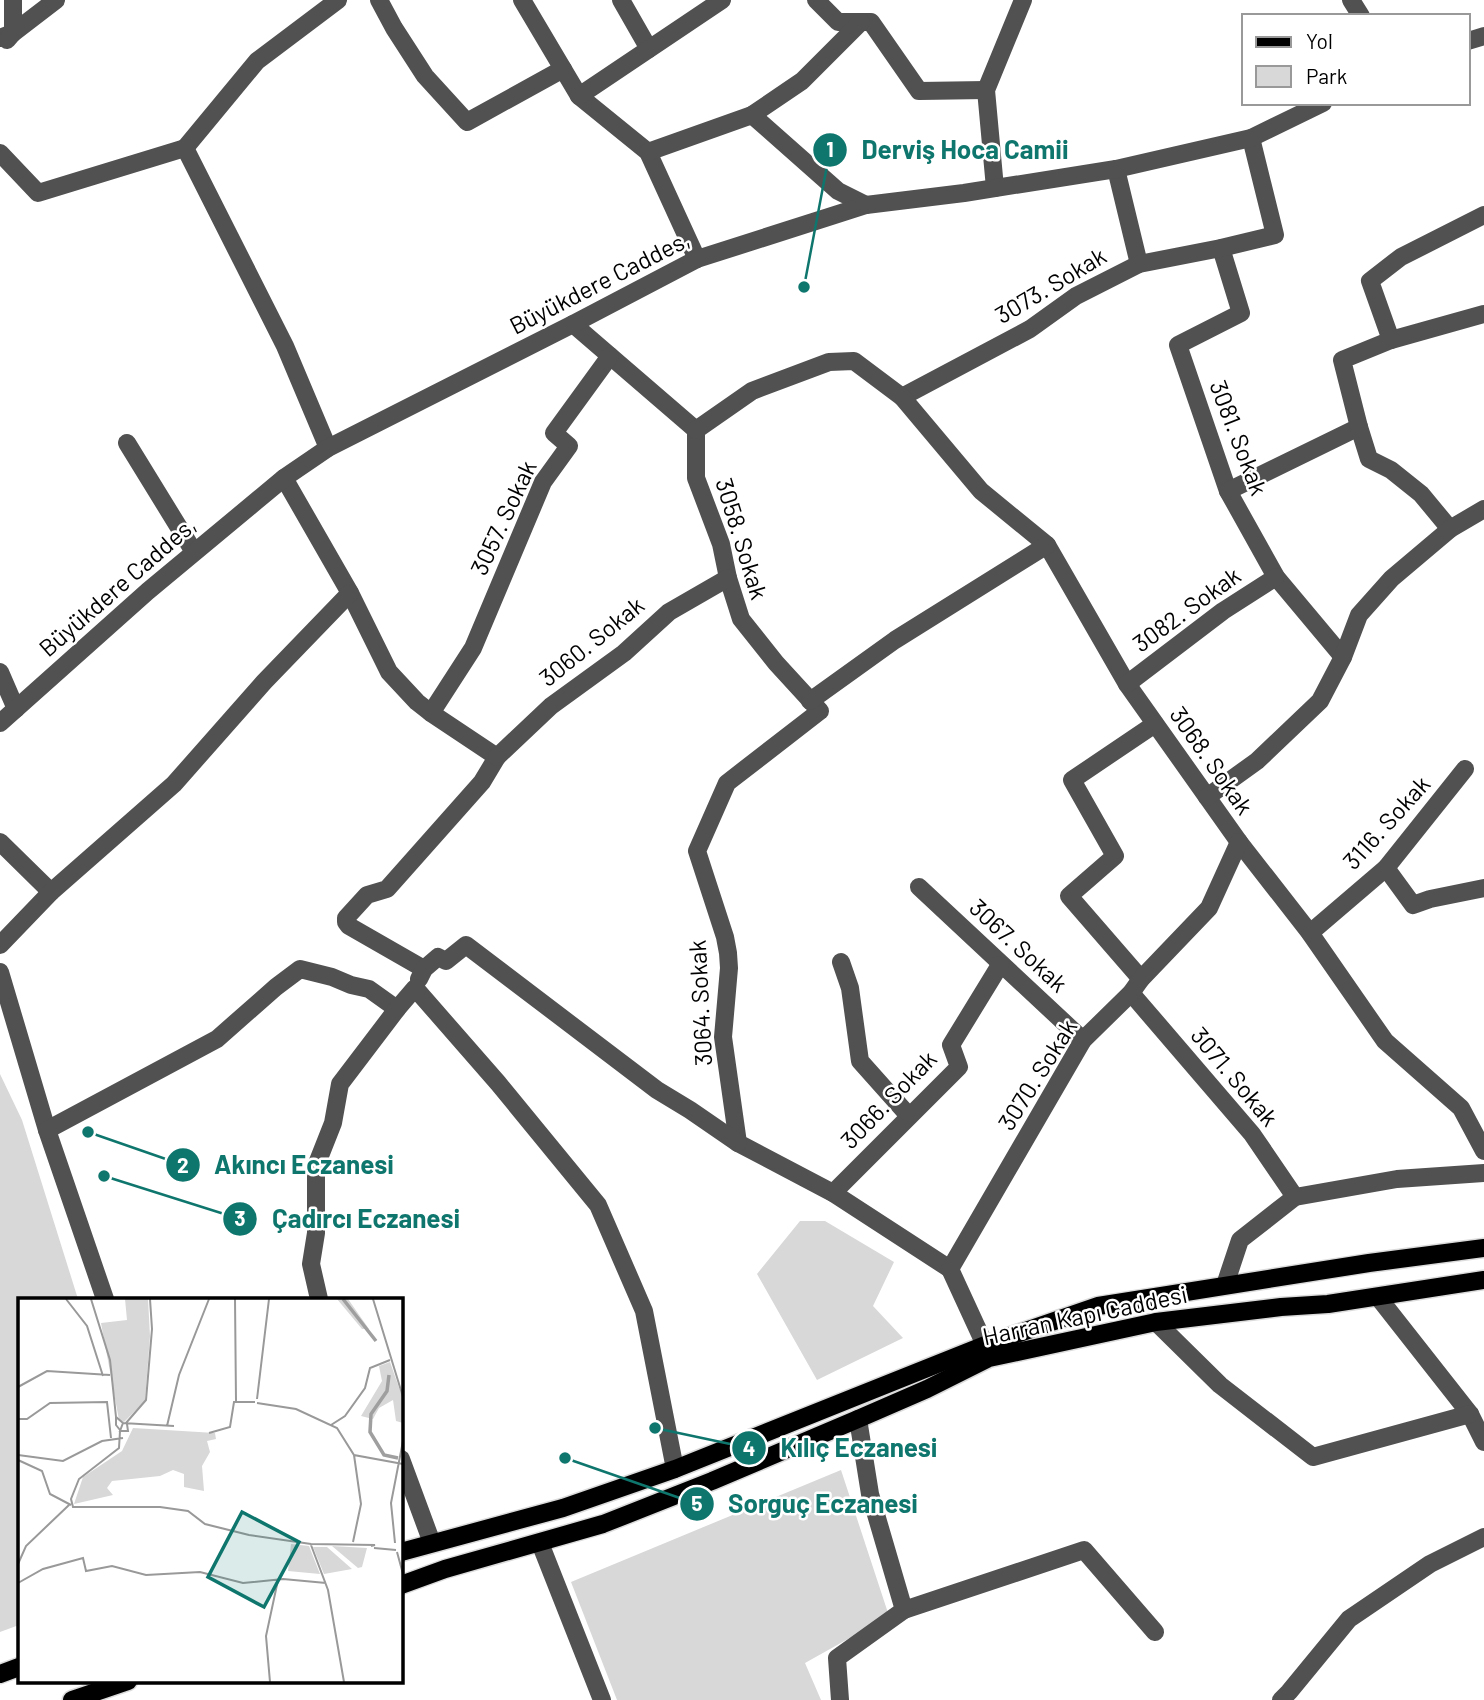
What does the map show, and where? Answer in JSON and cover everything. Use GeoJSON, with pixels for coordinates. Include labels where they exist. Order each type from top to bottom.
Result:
{"type":"FeatureCollection","features":[{"type":"Feature","properties":{"kind":"main road","name":"Harran Kapı Caddesi"},"geometry":{"type":"LineString","coordinates":[[402,1552],[563,1508],[675,1469],[1098,1306],[1369,1263],[1484,1248]]}},
{"type":"Feature","properties":{"kind":"main road","name":"Harran Kapı Caddesi"},"geometry":{"type":"LineString","coordinates":[[402,1585],[445,1569],[603,1524],[712,1481],[858,1419],[987,1351],[1156,1322],[1328,1304],[1484,1280]]}},
{"type":"Feature","properties":{"kind":"main road"},"geometry":{"type":"LineString","coordinates":[[0,1674],[18,1667]]}},
{"type":"Feature","properties":{"kind":"main road"},"geometry":{"type":"LineString","coordinates":[[72,1700],[125,1682]]}},
{"type":"Feature","properties":{"kind":"street"},"geometry":{"type":"LineString","coordinates":[[0,48],[6,36],[13,0]]}},
{"type":"Feature","properties":{"kind":"street"},"geometry":{"type":"LineString","coordinates":[[6,36],[56,0]]}},
{"type":"Feature","properties":{"kind":"street"},"geometry":{"type":"LineString","coordinates":[[0,153],[38,192],[185,149],[257,61],[338,0]]}},
{"type":"Feature","properties":{"kind":"street"},"geometry":{"type":"LineString","coordinates":[[379,0],[425,76],[467,122],[564,69]]}},
{"type":"Feature","properties":{"kind":"street"},"geometry":{"type":"LineString","coordinates":[[522,0],[579,96],[648,152],[696,259]]}},
{"type":"Feature","properties":{"kind":"street"},"geometry":{"type":"LineString","coordinates":[[621,0],[649,49]]}},
{"type":"Feature","properties":{"kind":"street"},"geometry":{"type":"LineString","coordinates":[[579,96],[722,0]]}},
{"type":"Feature","properties":{"kind":"street"},"geometry":{"type":"LineString","coordinates":[[816,0],[838,22],[871,22],[919,91],[986,90]]}},
{"type":"Feature","properties":{"kind":"street"},"geometry":{"type":"LineString","coordinates":[[995,188],[986,90],[1023,0]]}},
{"type":"Feature","properties":{"kind":"street"},"geometry":{"type":"LineString","coordinates":[[648,152],[752,115],[802,81],[861,22]]}},
{"type":"Feature","properties":{"kind":"street","name":"Büyükdere Caddes,"},"geometry":{"type":"LineString","coordinates":[[0,723],[194,552],[284,478],[328,448],[696,259],[866,205],[1116,169],[1251,138],[1319,105]]}},
{"type":"Feature","properties":{"kind":"street"},"geometry":{"type":"LineString","coordinates":[[752,115],[838,191],[866,205]]}},
{"type":"Feature","properties":{"kind":"street","name":"3073. Sokak"},"geometry":{"type":"LineString","coordinates":[[902,397],[1030,329],[1076,296],[1139,264],[1275,235],[1251,138]]}},
{"type":"Feature","properties":{"kind":"street"},"geometry":{"type":"LineString","coordinates":[[185,149],[285,346],[328,448]]}},
{"type":"Feature","properties":{"kind":"street"},"geometry":{"type":"LineString","coordinates":[[1116,169],[1139,264]]}},
{"type":"Feature","properties":{"kind":"street"},"geometry":{"type":"LineString","coordinates":[[1391,340],[1370,281],[1401,257],[1484,215]]}},
{"type":"Feature","properties":{"kind":"street","name":"3081. Sokak"},"geometry":{"type":"LineString","coordinates":[[1221,248],[1241,313],[1178,345],[1228,491],[1276,577],[1343,657]]}},
{"type":"Feature","properties":{"kind":"street"},"geometry":{"type":"LineString","coordinates":[[1450,529],[1421,494],[1391,470],[1369,460],[1342,360],[1391,340],[1484,314]]}},
{"type":"Feature","properties":{"kind":"street"},"geometry":{"type":"LineString","coordinates":[[573,324],[696,430]]}},
{"type":"Feature","properties":{"kind":"street","name":"3057. Sokak"},"geometry":{"type":"LineString","coordinates":[[431,713],[473,648],[543,482],[569,446],[554,433],[610,356]]}},
{"type":"Feature","properties":{"kind":"street","name":"3068. Sokak"},"geometry":{"type":"LineString","coordinates":[[696,430],[752,391],[829,362],[854,361],[902,397],[981,491],[1047,545],[1127,684],[1239,842],[1310,933],[1385,1041],[1461,1108],[1484,1151]]}},
{"type":"Feature","properties":{"kind":"street"},"geometry":{"type":"LineString","coordinates":[[1228,491],[1359,427]]}},
{"type":"Feature","properties":{"kind":"street","name":"3058. Sokak"},"geometry":{"type":"LineString","coordinates":[[696,430],[696,478],[721,544],[741,620],[815,706]]}},
{"type":"Feature","properties":{"kind":"street"},"geometry":{"type":"LineString","coordinates":[[127,443],[194,552]]}},
{"type":"Feature","properties":{"kind":"street"},"geometry":{"type":"LineString","coordinates":[[284,478],[349,593],[389,672],[417,702],[497,757]]}},
{"type":"Feature","properties":{"kind":"street"},"geometry":{"type":"LineString","coordinates":[[1207,797],[1257,761],[1320,701],[1343,657],[1359,615],[1392,578],[1450,529],[1484,509]]}},
{"type":"Feature","properties":{"kind":"street","name":"3064. Sokak"},"geometry":{"type":"LineString","coordinates":[[738,1143],[723,1037],[728,953],[697,852],[727,783],[895,640],[1047,545]]}},
{"type":"Feature","properties":{"kind":"street","name":"3082. Sokak"},"geometry":{"type":"LineString","coordinates":[[1127,684],[1223,611],[1276,577]]}},
{"type":"Feature","properties":{"kind":"street","name":"3060. Sokak"},"geometry":{"type":"LineString","coordinates":[[424,969],[349,926],[346,918],[367,895],[387,889],[482,782],[497,757],[551,706],[625,653],[669,612],[728,578]]}},
{"type":"Feature","properties":{"kind":"street"},"geometry":{"type":"LineString","coordinates":[[0,946],[51,892],[174,784],[264,682],[349,593]]}},
{"type":"Feature","properties":{"kind":"street"},"geometry":{"type":"LineString","coordinates":[[0,672],[16,709]]}},
{"type":"Feature","properties":{"kind":"street","name":"3071. Sokak"},"geometry":{"type":"LineString","coordinates":[[1155,724],[1072,780],[1115,856],[1069,896],[1252,1134],[1295,1197]]}},
{"type":"Feature","properties":{"kind":"street","name":"3116. Sokak"},"geometry":{"type":"LineString","coordinates":[[1310,933],[1386,868],[1465,769]]}},
{"type":"Feature","properties":{"kind":"street"},"geometry":{"type":"LineString","coordinates":[[0,842],[51,892]]}},
{"type":"Feature","properties":{"kind":"street","name":"3070. Sokak"},"geometry":{"type":"LineString","coordinates":[[950,1269],[1083,1041],[1209,908],[1239,842]]}},
{"type":"Feature","properties":{"kind":"street"},"geometry":{"type":"LineString","coordinates":[[1386,868],[1413,905],[1484,888]]}},
{"type":"Feature","properties":{"kind":"street","name":"3067. Sokak"},"geometry":{"type":"LineString","coordinates":[[919,887],[1083,1041]]}},
{"type":"Feature","properties":{"kind":"street"},"geometry":{"type":"LineString","coordinates":[[319,1298],[311,1264],[316,1234],[316,1166],[333,1123],[340,1084],[415,988],[424,969],[438,957],[446,961],[466,945],[657,1090],[738,1143],[833,1193],[950,1269],[987,1351]]}},
{"type":"Feature","properties":{"kind":"street"},"geometry":{"type":"LineString","coordinates":[[841,962],[849,988],[860,1060],[909,1116]]}},
{"type":"Feature","properties":{"kind":"street","name":"3066. Sokak"},"geometry":{"type":"LineString","coordinates":[[833,1193],[959,1067],[951,1045],[1000,965]]}},
{"type":"Feature","properties":{"kind":"street"},"geometry":{"type":"LineString","coordinates":[[47,1129],[218,1039],[300,969],[369,989],[397,1009]]}},
{"type":"Feature","properties":{"kind":"street"},"geometry":{"type":"LineString","coordinates":[[0,972],[47,1129],[105,1298]]}},
{"type":"Feature","properties":{"kind":"street"},"geometry":{"type":"LineString","coordinates":[[415,988],[498,1083],[598,1205],[644,1311],[675,1469]]}},
{"type":"Feature","properties":{"kind":"street"},"geometry":{"type":"LineString","coordinates":[[1225,1285],[1240,1240],[1295,1197],[1397,1179],[1484,1173]]}},
{"type":"Feature","properties":{"kind":"street"},"geometry":{"type":"LineString","coordinates":[[1378,1297],[1470,1414],[1484,1442]]}},
{"type":"Feature","properties":{"kind":"street"},"geometry":{"type":"LineString","coordinates":[[1156,1322],[1220,1385],[1313,1457],[1470,1414]]}},
{"type":"Feature","properties":{"kind":"street"},"geometry":{"type":"LineString","coordinates":[[858,1419],[870,1494],[904,1610]]}},
{"type":"Feature","properties":{"kind":"street"},"geometry":{"type":"LineString","coordinates":[[402,1462],[432,1544]]}},
{"type":"Feature","properties":{"kind":"street"},"geometry":{"type":"LineString","coordinates":[[1281,1700],[1349,1619],[1430,1564],[1484,1537]]}},
{"type":"Feature","properties":{"kind":"street"},"geometry":{"type":"LineString","coordinates":[[540,1543],[602,1700]]}},
{"type":"Feature","properties":{"kind":"street"},"geometry":{"type":"LineString","coordinates":[[840,1700],[836,1658],[904,1610],[1084,1550],[1155,1632]]}},
{"type":"Feature","properties":{"kind":"green space"},"geometry":{"type":"Polygon","coordinates":[[[0,1074],[22,1120],[78,1298],[18,1298],[18,1625],[0,1632],[0,1074]]]}},
{"type":"Feature","properties":{"kind":"green space"},"geometry":{"type":"Polygon","coordinates":[[[800,1221],[825,1221],[894,1262],[873,1306],[903,1338],[817,1380],[757,1274],[800,1221]]]}},
{"type":"Feature","properties":{"kind":"green space"},"geometry":{"type":"Polygon","coordinates":[[[841,1470],[889,1616],[805,1663],[821,1700],[617,1700],[571,1582],[841,1470]]]}},
{"type":"Feature","properties":{"kind":"place","name":"Derviş Hoca Camii"},"geometry":{"type":"Point","coordinates":[804,287]}},
{"type":"Feature","properties":{"kind":"place","name":"Akıncı Eczanesi"},"geometry":{"type":"Point","coordinates":[88,1132]}},
{"type":"Feature","properties":{"kind":"place","name":"Çadırcı Eczanesi"},"geometry":{"type":"Point","coordinates":[104,1176]}},
{"type":"Feature","properties":{"kind":"place","name":"Kılıç Eczanesi"},"geometry":{"type":"Point","coordinates":[655,1428]}},
{"type":"Feature","properties":{"kind":"place","name":"Sorguç Eczanesi"},"geometry":{"type":"Point","coordinates":[565,1458]}}]}
